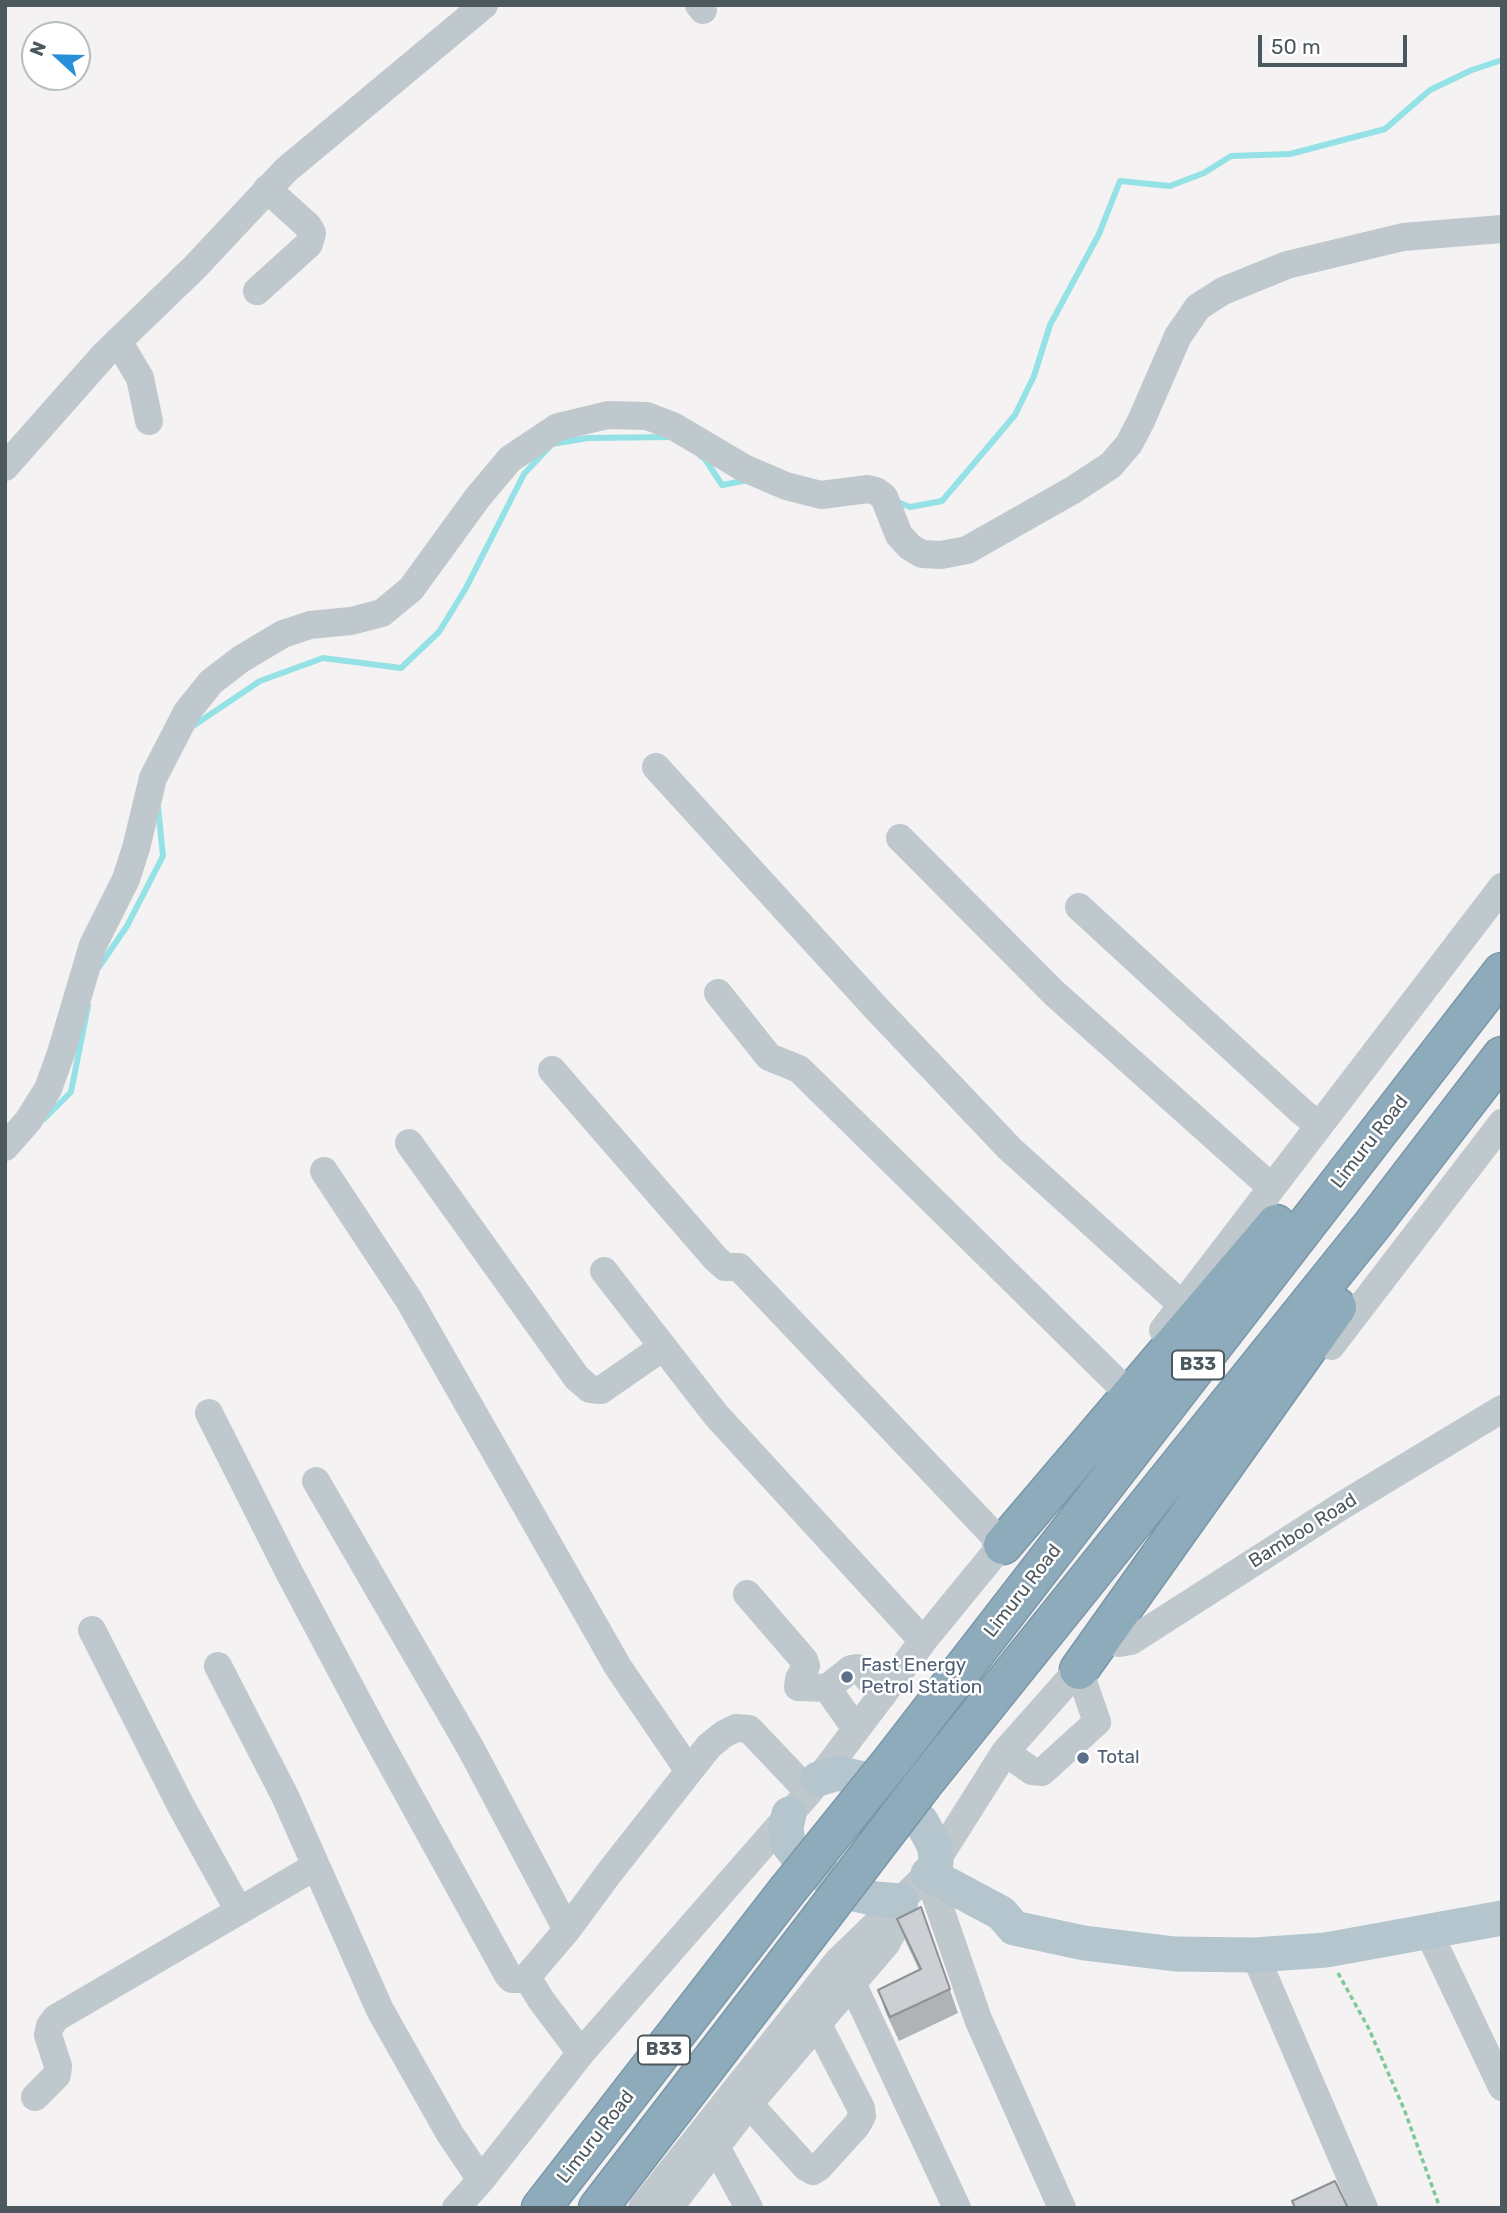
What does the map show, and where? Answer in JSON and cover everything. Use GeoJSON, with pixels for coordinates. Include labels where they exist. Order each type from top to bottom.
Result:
{"type":"FeatureCollection","features":[{"type":"Feature","properties":{"kind":"highway"},"geometry":{"type":"LineString","coordinates":[[1003,1545],[1502,958]]}},
{"type":"Feature","properties":{"kind":"highway","name":"Limuru Road"},"geometry":{"type":"LineString","coordinates":[[541,2208],[786,1892],[894,1758],[1502,972]]}},
{"type":"Feature","properties":{"kind":"highway","name":"B33"},"geometry":{"type":"LineString","coordinates":[[598,2208],[923,1783],[1373,1224],[1502,1056]]}},
{"type":"Feature","properties":{"kind":"highway"},"geometry":{"type":"LineString","coordinates":[[1079,1670],[1502,1074]]}},
{"type":"Feature","properties":{"kind":"main road"},"geometry":{"type":"LineString","coordinates":[[896,1905],[850,1893],[799,1858],[788,1844],[786,1827],[805,1795],[838,1773],[863,1779],[921,1821],[935,1847],[932,1868],[1001,1913],[1014,1928],[1084,1943],[1175,1954],[1255,1955],[1325,1950],[1502,1918]]}},
{"type":"Feature","properties":{"kind":"street"},"geometry":{"type":"LineString","coordinates":[[5,467],[118,341],[195,267],[286,170],[484,5]]}},
{"type":"Feature","properties":{"kind":"street"},"geometry":{"type":"LineString","coordinates":[[257,291],[309,244],[312,233],[308,226],[267,189]]}},
{"type":"Feature","properties":{"kind":"street"},"geometry":{"type":"LineString","coordinates":[[5,1147],[28,1121],[48,1089],[93,945],[126,879],[153,778],[187,712],[211,682],[241,659],[283,634],[310,625],[351,621],[382,613],[411,589],[478,497],[510,459],[558,427],[608,415],[647,416],[673,426],[744,468],[786,486],[821,495],[868,489],[876,491],[884,498],[899,535],[910,547],[922,554],[941,555],[967,550],[1073,490],[1111,465],[1129,444],[1141,421],[1178,336],[1198,307],[1223,290],[1287,265],[1403,237],[1502,229]]}},
{"type":"Feature","properties":{"kind":"street"},"geometry":{"type":"LineString","coordinates":[[118,341],[140,378],[149,421]]}},
{"type":"Feature","properties":{"kind":"street"},"geometry":{"type":"LineString","coordinates":[[656,767],[876,1008],[1009,1147],[1182,1305]]}},
{"type":"Feature","properties":{"kind":"street"},"geometry":{"type":"LineString","coordinates":[[900,838],[1054,993],[1271,1187]]}},
{"type":"Feature","properties":{"kind":"street"},"geometry":{"type":"LineString","coordinates":[[456,2208],[581,2053],[805,1795],[923,1641],[1003,1545],[1119,1385],[1502,887]]}},
{"type":"Feature","properties":{"kind":"street"},"geometry":{"type":"LineString","coordinates":[[1079,907],[1319,1125]]}},
{"type":"Feature","properties":{"kind":"street"},"geometry":{"type":"LineString","coordinates":[[718,993],[769,1057],[799,1069],[1119,1385]]}},
{"type":"Feature","properties":{"kind":"street"},"geometry":{"type":"LineString","coordinates":[[552,1070],[716,1259],[725,1267],[739,1267],[1003,1545]]}},
{"type":"Feature","properties":{"kind":"street"},"geometry":{"type":"LineString","coordinates":[[642,2208],[838,1961],[932,1868],[1005,1752],[1079,1670],[1502,1124]]}},
{"type":"Feature","properties":{"kind":"street"},"geometry":{"type":"LineString","coordinates":[[408,1143],[577,1378],[590,1389],[601,1390],[663,1347]]}},
{"type":"Feature","properties":{"kind":"street"},"geometry":{"type":"LineString","coordinates":[[324,1171],[409,1300],[618,1667],[689,1771]]}},
{"type":"Feature","properties":{"kind":"street"},"geometry":{"type":"LineString","coordinates":[[604,1271],[716,1415],[923,1641]]}},
{"type":"Feature","properties":{"kind":"street","name":"Bamboo Road"},"geometry":{"type":"LineString","coordinates":[[1103,1639],[1119,1643],[1131,1641],[1332,1512],[1502,1409]]}},
{"type":"Feature","properties":{"kind":"street"},"geometry":{"type":"LineString","coordinates":[[209,1412],[373,1732],[508,1975],[516,1979],[527,1977],[567,1930],[709,1746],[724,1734],[736,1728],[749,1729],[805,1795]]}},
{"type":"Feature","properties":{"kind":"street"},"geometry":{"type":"LineString","coordinates":[[316,1481],[470,1747],[567,1930]]}},
{"type":"Feature","properties":{"kind":"street"},"geometry":{"type":"LineString","coordinates":[[747,1594],[804,1660],[806,1666],[798,1687],[827,1688],[857,1668],[882,1696]]}},
{"type":"Feature","properties":{"kind":"street"},"geometry":{"type":"LineString","coordinates":[[92,1630],[181,1806],[239,1911]]}},
{"type":"Feature","properties":{"kind":"street"},"geometry":{"type":"LineString","coordinates":[[218,1666],[285,1796],[380,2010],[450,2134],[481,2180]]}},
{"type":"Feature","properties":{"kind":"street"},"geometry":{"type":"LineString","coordinates":[[1005,1752],[1032,1771],[1042,1772],[1097,1722],[1079,1670]]}},
{"type":"Feature","properties":{"kind":"street"},"geometry":{"type":"LineString","coordinates":[[827,1688],[856,1729]]}},
{"type":"Feature","properties":{"kind":"street"},"geometry":{"type":"LineString","coordinates":[[34,2097],[57,2075],[58,2066],[48,2035],[56,2018],[316,1866]]}},
{"type":"Feature","properties":{"kind":"street"},"geometry":{"type":"LineString","coordinates":[[932,1868],[978,2019],[1062,2208]]}},
{"type":"Feature","properties":{"kind":"street"},"geometry":{"type":"LineString","coordinates":[[669,2208],[749,2104],[894,1933],[896,1905]]}},
{"type":"Feature","properties":{"kind":"street"},"geometry":{"type":"LineString","coordinates":[[1428,1931],[1502,2087]]}},
{"type":"Feature","properties":{"kind":"street"},"geometry":{"type":"LineString","coordinates":[[1255,1955],[1364,2208]]}},
{"type":"Feature","properties":{"kind":"street"},"geometry":{"type":"LineString","coordinates":[[527,1977],[581,2053]]}},
{"type":"Feature","properties":{"kind":"street"},"geometry":{"type":"LineString","coordinates":[[852,1983],[957,2208]]}},
{"type":"Feature","properties":{"kind":"street"},"geometry":{"type":"LineString","coordinates":[[749,2104],[806,2167],[813,2171],[858,2124],[862,2116],[861,2108],[818,2025]]}},
{"type":"Feature","properties":{"kind":"street"},"geometry":{"type":"LineString","coordinates":[[716,2147],[749,2208]]}},
{"type":"Feature","properties":{"kind":"path"},"geometry":{"type":"LineString","coordinates":[[1325,1950],[1369,2029],[1404,2109],[1440,2208]]}},
{"type":"Feature","properties":{"kind":"building"},"geometry":{"type":"Polygon","coordinates":[[[921,1907],[950,1989],[890,2017],[878,1990],[921,1969],[897,1919],[921,1907]]]}},
{"type":"Feature","properties":{"kind":"building"},"geometry":{"type":"Polygon","coordinates":[[[1335,2181],[1348,2208],[1295,2208],[1292,2201],[1335,2181]]]}},
{"type":"Feature","properties":{"kind":"waterway"},"geometry":{"type":"LineString","coordinates":[[895,501],[910,507],[942,501],[1015,415],[1034,376],[1050,325],[1099,234],[1120,181],[1170,186],[1204,173],[1231,156],[1290,154],[1385,129],[1430,90],[1472,70],[1502,60]]}},
{"type":"Feature","properties":{"kind":"waterway"},"geometry":{"type":"LineString","coordinates":[[190,728],[260,681],[323,658],[401,668],[439,632],[466,588],[524,474],[552,444],[588,438],[671,437]]}},
{"type":"Feature","properties":{"kind":"waterway"},"geometry":{"type":"LineString","coordinates":[[701,456],[722,485],[748,480]]}},
{"type":"Feature","properties":{"kind":"waterway"},"geometry":{"type":"LineString","coordinates":[[99,967],[127,926],[163,856],[158,807]]}},
{"type":"Feature","properties":{"kind":"waterway"},"geometry":{"type":"LineString","coordinates":[[44,1119],[71,1092],[88,1006]]}},
{"type":"Feature","properties":{"kind":"place","name":"Fast Energy Petrol Station"},"geometry":{"type":"Point","coordinates":[847,1677]}},
{"type":"Feature","properties":{"kind":"place","name":"Total"},"geometry":{"type":"Point","coordinates":[1083,1758]}}]}
